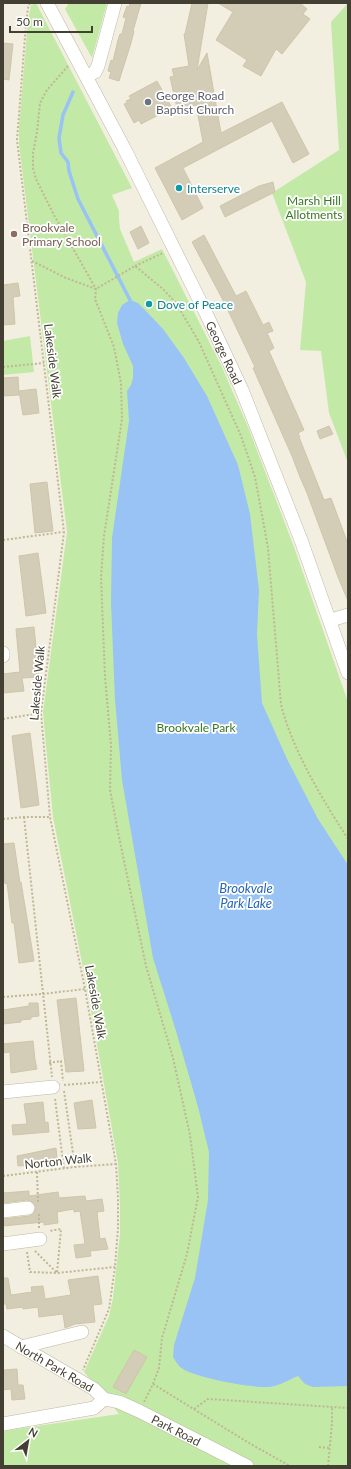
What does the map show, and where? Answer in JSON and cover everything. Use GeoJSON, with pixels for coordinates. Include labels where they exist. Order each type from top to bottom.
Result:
{"type":"FeatureCollection","features":[{"type":"Feature","properties":{"kind":"street","name":"George Road"},"geometry":{"type":"LineString","coordinates":[[47,3],[76,59],[87,76],[174,248],[245,397],[301,540],[348,673]]}},
{"type":"Feature","properties":{"kind":"street"},"geometry":{"type":"LineString","coordinates":[[87,76],[95,72],[98,66],[115,3]]}},
{"type":"Feature","properties":{"kind":"street"},"geometry":{"type":"LineString","coordinates":[[330,620],[348,615]]}},
{"type":"Feature","properties":{"kind":"street"},"geometry":{"type":"LineString","coordinates":[[3,1092],[58,1086]]}},
{"type":"Feature","properties":{"kind":"street"},"geometry":{"type":"LineString","coordinates":[[3,1211],[28,1208]]}},
{"type":"Feature","properties":{"kind":"street"},"geometry":{"type":"LineString","coordinates":[[3,1244],[26,1241],[43,1235]]}},
{"type":"Feature","properties":{"kind":"street"},"geometry":{"type":"LineString","coordinates":[[22,1347],[82,1332]]}},
{"type":"Feature","properties":{"kind":"street","name":"North Park Road"},"geometry":{"type":"LineString","coordinates":[[3,1336],[94,1389],[104,1399]]}},
{"type":"Feature","properties":{"kind":"street"},"geometry":{"type":"LineString","coordinates":[[3,1424],[94,1408],[104,1399]]}},
{"type":"Feature","properties":{"kind":"street","name":"Park Road"},"geometry":{"type":"LineString","coordinates":[[104,1399],[119,1402],[139,1411],[247,1466]]}},
{"type":"Feature","properties":{"kind":"path","name":"Lakeside Walk"},"geometry":{"type":"LineString","coordinates":[[30,3],[25,31],[17,140],[64,532],[41,713],[50,817],[84,989],[116,1164],[118,1228],[115,1267],[109,1309],[79,1380]]}},
{"type":"Feature","properties":{"kind":"path"},"geometry":{"type":"LineString","coordinates":[[76,59],[58,76],[47,90],[40,103],[33,153],[33,168],[36,179],[54,215],[96,289],[95,298],[114,348],[121,382],[122,419],[104,536],[101,577],[105,677],[112,745],[110,790],[146,966],[173,1058],[186,1120],[198,1197],[187,1254],[162,1338],[159,1368],[153,1384],[139,1411]]}},
{"type":"Feature","properties":{"kind":"path"},"geometry":{"type":"LineString","coordinates":[[32,260],[66,278],[96,289],[134,266],[174,248]]}},
{"type":"Feature","properties":{"kind":"path"},"geometry":{"type":"LineString","coordinates":[[134,266],[163,289],[176,303],[199,342],[241,436],[255,477],[268,548],[281,705],[288,728],[298,752],[348,839]]}},
{"type":"Feature","properties":{"kind":"path"},"geometry":{"type":"LineString","coordinates":[[3,367],[44,363]]}},
{"type":"Feature","properties":{"kind":"path"},"geometry":{"type":"LineString","coordinates":[[3,540],[64,532]]}},
{"type":"Feature","properties":{"kind":"path"},"geometry":{"type":"LineString","coordinates":[[3,719],[41,713]]}},
{"type":"Feature","properties":{"kind":"path"},"geometry":{"type":"LineString","coordinates":[[3,815],[4,819],[50,817]]}},
{"type":"Feature","properties":{"kind":"path"},"geometry":{"type":"LineString","coordinates":[[24,817],[49,1063],[58,1086],[75,1167]]}},
{"type":"Feature","properties":{"kind":"path"},"geometry":{"type":"LineString","coordinates":[[3,997],[84,989]]}},
{"type":"Feature","properties":{"kind":"path"},"geometry":{"type":"LineString","coordinates":[[49,1063],[61,1061],[58,1086],[64,1168]]}},
{"type":"Feature","properties":{"kind":"path"},"geometry":{"type":"LineString","coordinates":[[58,1086],[101,1082]]}},
{"type":"Feature","properties":{"kind":"path","name":"Norton Walk"},"geometry":{"type":"LineString","coordinates":[[3,1176],[64,1168],[116,1164]]}},
{"type":"Feature","properties":{"kind":"path"},"geometry":{"type":"LineString","coordinates":[[43,1235],[61,1229],[57,1273]]}},
{"type":"Feature","properties":{"kind":"path"},"geometry":{"type":"LineString","coordinates":[[26,1241],[57,1273]]}},
{"type":"Feature","properties":{"kind":"path"},"geometry":{"type":"LineString","coordinates":[[26,1241],[30,1272],[57,1273],[115,1267]]}},
{"type":"Feature","properties":{"kind":"path"},"geometry":{"type":"LineString","coordinates":[[153,1384],[248,1443],[290,1466]]}},
{"type":"Feature","properties":{"kind":"path"},"geometry":{"type":"LineString","coordinates":[[194,1409],[208,1399],[348,1408]]}},
{"type":"Feature","properties":{"kind":"path"},"geometry":{"type":"LineString","coordinates":[[328,1466],[332,1408]]}},
{"type":"Feature","properties":{"kind":"path"},"geometry":{"type":"LineString","coordinates":[[319,1448],[329,1448]]}},
{"type":"Feature","properties":{"kind":"green space","name":"Brookvale Park"},"geometry":{"type":"Polygon","coordinates":[[[36,3],[132,188],[112,195],[119,211],[120,229],[134,262],[162,249],[222,367],[248,427],[294,547],[348,702],[348,1466],[3,1466],[3,1431],[119,1414],[84,1372],[109,1316],[113,1298],[120,1234],[118,1163],[87,988],[53,817],[43,712],[67,532],[19,144],[19,127],[28,20],[31,5],[36,3]]]}},
{"type":"Feature","properties":{"kind":"green space"},"geometry":{"type":"Polygon","coordinates":[[[67,3],[107,3],[92,58],[65,9],[68,5],[67,3]]]}},
{"type":"Feature","properties":{"kind":"green space","name":"Marsh Hill Allotments"},"geometry":{"type":"Polygon","coordinates":[[[348,3],[348,463],[329,413],[321,351],[300,350],[306,282],[272,193],[339,150],[331,22],[348,3]]]}},
{"type":"Feature","properties":{"kind":"green space"},"geometry":{"type":"Polygon","coordinates":[[[30,336],[34,372],[3,375],[3,341],[30,336]]]}},
{"type":"Feature","properties":{"kind":"water","name":"Brookvale Park Lake"},"geometry":{"type":"Polygon","coordinates":[[[130,300],[138,303],[163,329],[184,358],[207,396],[238,465],[250,514],[259,590],[257,635],[262,703],[287,759],[318,819],[348,865],[348,1386],[313,1387],[305,1384],[298,1376],[271,1387],[235,1384],[186,1371],[180,1367],[173,1357],[174,1345],[195,1278],[208,1200],[209,1152],[198,1107],[153,958],[122,780],[115,699],[111,603],[112,538],[129,421],[127,391],[133,378],[133,366],[123,344],[117,323],[118,313],[122,305],[130,300]]]}},
{"type":"Feature","properties":{"kind":"building"},"geometry":{"type":"Polygon","coordinates":[[[130,3],[141,3],[131,43],[119,81],[109,78],[111,72],[108,71],[111,60],[113,61],[120,34],[122,34],[126,18],[123,17],[127,6],[129,7],[130,3]]]}},
{"type":"Feature","properties":{"kind":"building"},"geometry":{"type":"Polygon","coordinates":[[[192,3],[208,3],[197,70],[207,53],[221,133],[282,102],[309,154],[293,163],[272,121],[183,168],[203,208],[182,220],[155,168],[203,142],[196,105],[177,108],[170,77],[174,76],[172,69],[189,66],[184,34],[192,3]]]}},
{"type":"Feature","properties":{"kind":"building"},"geometry":{"type":"Polygon","coordinates":[[[218,3],[300,3],[307,9],[303,14],[310,19],[282,54],[276,49],[261,76],[243,66],[247,60],[216,40],[233,12],[218,3]]]}},
{"type":"Feature","properties":{"kind":"building"},"geometry":{"type":"Polygon","coordinates":[[[3,43],[13,44],[9,80],[3,79],[3,43]]]}},
{"type":"Feature","properties":{"kind":"building","name":"George Road Baptist Church"},"geometry":{"type":"Polygon","coordinates":[[[157,81],[172,108],[141,124],[139,120],[134,123],[124,104],[127,103],[126,101],[131,99],[129,96],[157,81]]]}},
{"type":"Feature","properties":{"kind":"building"},"geometry":{"type":"Polygon","coordinates":[[[273,182],[275,192],[225,217],[220,206],[259,186],[273,182]]]}},
{"type":"Feature","properties":{"kind":"building"},"geometry":{"type":"Polygon","coordinates":[[[141,226],[149,243],[138,249],[130,232],[141,226]]]}},
{"type":"Feature","properties":{"kind":"building"},"geometry":{"type":"Polygon","coordinates":[[[204,235],[236,296],[246,291],[263,325],[269,322],[273,331],[267,333],[274,348],[269,351],[304,430],[298,433],[299,437],[324,500],[331,498],[348,544],[348,601],[292,456],[253,368],[255,367],[224,302],[192,242],[204,235]]]}},
{"type":"Feature","properties":{"kind":"building"},"geometry":{"type":"Polygon","coordinates":[[[18,283],[20,296],[13,297],[15,324],[3,325],[3,285],[18,283]]]}},
{"type":"Feature","properties":{"kind":"building"},"geometry":{"type":"Polygon","coordinates":[[[18,377],[19,395],[3,396],[3,378],[18,377]]]}},
{"type":"Feature","properties":{"kind":"building"},"geometry":{"type":"Polygon","coordinates":[[[36,389],[39,413],[23,415],[19,391],[36,389]]]}},
{"type":"Feature","properties":{"kind":"building"},"geometry":{"type":"Polygon","coordinates":[[[329,426],[333,434],[320,439],[317,431],[329,426]]]}},
{"type":"Feature","properties":{"kind":"building"},"geometry":{"type":"Polygon","coordinates":[[[47,482],[53,531],[35,533],[30,484],[47,482]]]}},
{"type":"Feature","properties":{"kind":"building"},"geometry":{"type":"Polygon","coordinates":[[[38,553],[46,613],[26,616],[19,556],[38,553]]]}},
{"type":"Feature","properties":{"kind":"building"},"geometry":{"type":"Polygon","coordinates":[[[34,627],[39,677],[22,678],[24,691],[3,693],[3,674],[20,672],[16,629],[34,627]]]}},
{"type":"Feature","properties":{"kind":"building"},"geometry":{"type":"Polygon","coordinates":[[[30,733],[39,805],[21,808],[12,736],[30,733]]]}},
{"type":"Feature","properties":{"kind":"building"},"geometry":{"type":"Polygon","coordinates":[[[14,843],[34,961],[19,963],[14,923],[12,923],[7,883],[5,884],[3,868],[3,844],[14,843]]]}},
{"type":"Feature","properties":{"kind":"building"},"geometry":{"type":"Polygon","coordinates":[[[76,998],[84,1071],[66,1072],[57,1000],[76,998]]]}},
{"type":"Feature","properties":{"kind":"building"},"geometry":{"type":"Polygon","coordinates":[[[29,1003],[38,1003],[39,1016],[21,1020],[21,1022],[3,1024],[3,1010],[29,1006],[29,1003]]]}},
{"type":"Feature","properties":{"kind":"building"},"geometry":{"type":"Polygon","coordinates":[[[33,1041],[37,1069],[11,1073],[10,1052],[3,1053],[3,1044],[33,1041]]]}},
{"type":"Feature","properties":{"kind":"building"},"geometry":{"type":"Polygon","coordinates":[[[92,1100],[96,1128],[78,1129],[74,1103],[92,1100]]]}},
{"type":"Feature","properties":{"kind":"building"},"geometry":{"type":"Polygon","coordinates":[[[43,1102],[45,1123],[48,1122],[49,1132],[13,1135],[12,1125],[27,1124],[24,1104],[43,1102]]]}},
{"type":"Feature","properties":{"kind":"building"},"geometry":{"type":"Polygon","coordinates":[[[56,1148],[57,1158],[31,1163],[31,1165],[18,1166],[17,1156],[56,1148]]]}},
{"type":"Feature","properties":{"kind":"building"},"geometry":{"type":"Polygon","coordinates":[[[29,1191],[29,1196],[58,1192],[59,1198],[85,1196],[86,1201],[102,1199],[104,1211],[97,1212],[100,1239],[105,1238],[108,1249],[90,1251],[91,1256],[76,1258],[74,1245],[85,1244],[80,1211],[74,1212],[74,1209],[57,1212],[58,1223],[44,1225],[44,1222],[3,1226],[3,1219],[29,1216],[33,1214],[36,1207],[34,1203],[27,1200],[3,1203],[3,1193],[29,1191]]]}},
{"type":"Feature","properties":{"kind":"building"},"geometry":{"type":"Polygon","coordinates":[[[98,1276],[102,1304],[93,1305],[95,1322],[75,1324],[65,1328],[63,1314],[39,1317],[38,1307],[7,1309],[6,1304],[3,1304],[3,1278],[8,1278],[11,1295],[32,1292],[31,1287],[43,1286],[45,1299],[71,1295],[68,1280],[98,1276]]]}},
{"type":"Feature","properties":{"kind":"building"},"geometry":{"type":"Polygon","coordinates":[[[134,1350],[147,1357],[126,1394],[113,1387],[134,1350]]]}},
{"type":"Feature","properties":{"kind":"building"},"geometry":{"type":"Polygon","coordinates":[[[17,1369],[18,1385],[23,1385],[25,1399],[12,1400],[11,1389],[3,1390],[3,1378],[5,1377],[4,1370],[17,1369]]]}},
{"type":"Feature","properties":{"kind":"waterway"},"geometry":{"type":"LineString","coordinates":[[73,92],[63,115],[59,138],[61,153],[68,162],[69,171],[78,199],[130,300]]}},
{"type":"Feature","properties":{"kind":"place","name":"George Road Baptist Church"},"geometry":{"type":"Point","coordinates":[148,102]}},
{"type":"Feature","properties":{"kind":"place","name":"Interserve"},"geometry":{"type":"Point","coordinates":[179,188]}},
{"type":"Feature","properties":{"kind":"place","name":"Brookvale Primary School"},"geometry":{"type":"Point","coordinates":[14,234]}},
{"type":"Feature","properties":{"kind":"place","name":"Dove of Peace"},"geometry":{"type":"Point","coordinates":[149,304]}}]}
